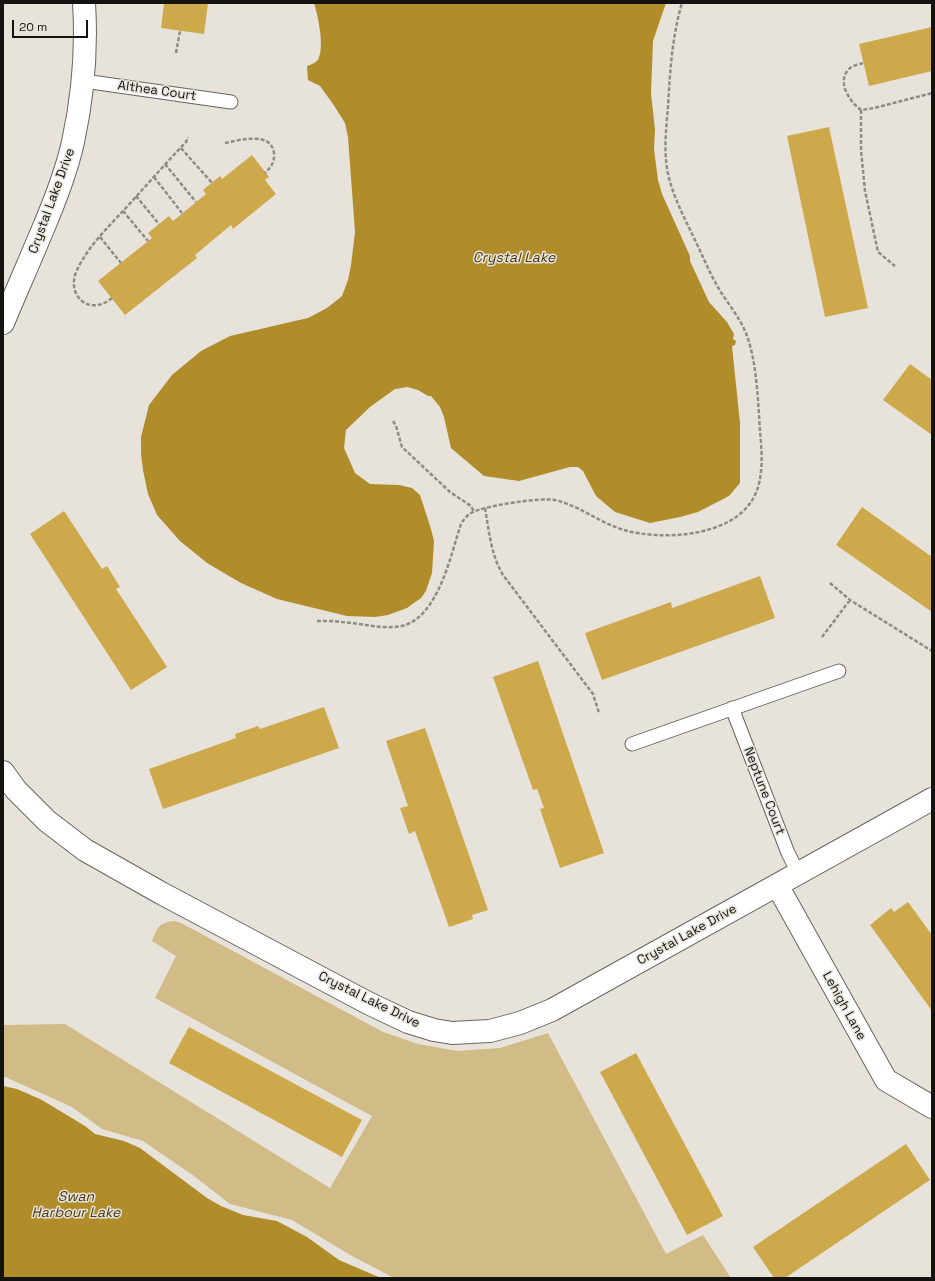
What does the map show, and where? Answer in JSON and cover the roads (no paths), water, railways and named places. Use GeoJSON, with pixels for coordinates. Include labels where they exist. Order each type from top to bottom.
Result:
{"type":"FeatureCollection","features":[{"type":"Feature","properties":{"kind":"street","name":"Crystal Lake Drive"},"geometry":{"type":"LineString","coordinates":[[3,323],[47,219],[63,177],[73,142],[84,81],[84,3]]}},
{"type":"Feature","properties":{"kind":"street","name":"Crystal Lake Drive"},"geometry":{"type":"LineString","coordinates":[[3,772],[16,790],[47,821],[85,850],[161,893],[368,1003],[408,1022],[434,1030],[452,1033],[490,1031],[520,1024],[552,1010],[932,799]]}},
{"type":"Feature","properties":{"kind":"street","name":"Lehigh Lane"},"geometry":{"type":"LineString","coordinates":[[777,885],[886,1080],[932,1107]]}},
{"type":"Feature","properties":{"kind":"lane","name":"Althea Court"},"geometry":{"type":"LineString","coordinates":[[84,81],[231,102]]}},
{"type":"Feature","properties":{"kind":"lane"},"geometry":{"type":"LineString","coordinates":[[632,744],[839,671]]}},
{"type":"Feature","properties":{"kind":"lane","name":"Neptune Court"},"geometry":{"type":"LineString","coordinates":[[732,708],[788,853],[798,873]]}},
{"type":"Feature","properties":{"kind":"water","name":"Crystal Lake"},"geometry":{"type":"Polygon","coordinates":[[[314,3],[666,3],[653,41],[651,93],[655,130],[654,149],[658,180],[662,194],[690,256],[690,261],[709,302],[727,322],[734,334],[733,339],[736,341],[735,345],[732,346],[740,423],[740,483],[729,496],[698,512],[650,523],[615,512],[596,496],[583,471],[578,467],[570,467],[519,481],[484,476],[451,448],[444,417],[440,407],[431,396],[407,387],[395,389],[370,407],[346,430],[344,448],[355,473],[370,484],[399,485],[412,488],[420,495],[434,541],[432,573],[426,591],[421,598],[407,608],[388,615],[375,617],[347,616],[277,599],[241,583],[207,563],[180,541],[157,515],[148,494],[143,470],[141,437],[149,405],[172,375],[201,351],[230,336],[308,318],[327,308],[342,296],[348,280],[355,232],[348,137],[345,123],[333,104],[320,86],[308,80],[307,66],[318,60],[321,47],[319,23],[314,3]]]}},
{"type":"Feature","properties":{"kind":"water","name":"Swan Harbour Lake"},"geometry":{"type":"Polygon","coordinates":[[[3,1086],[17,1089],[42,1100],[85,1126],[95,1134],[124,1141],[140,1148],[207,1198],[221,1206],[243,1215],[277,1221],[307,1237],[339,1260],[381,1278],[3,1278],[3,1086]]]}}]}
